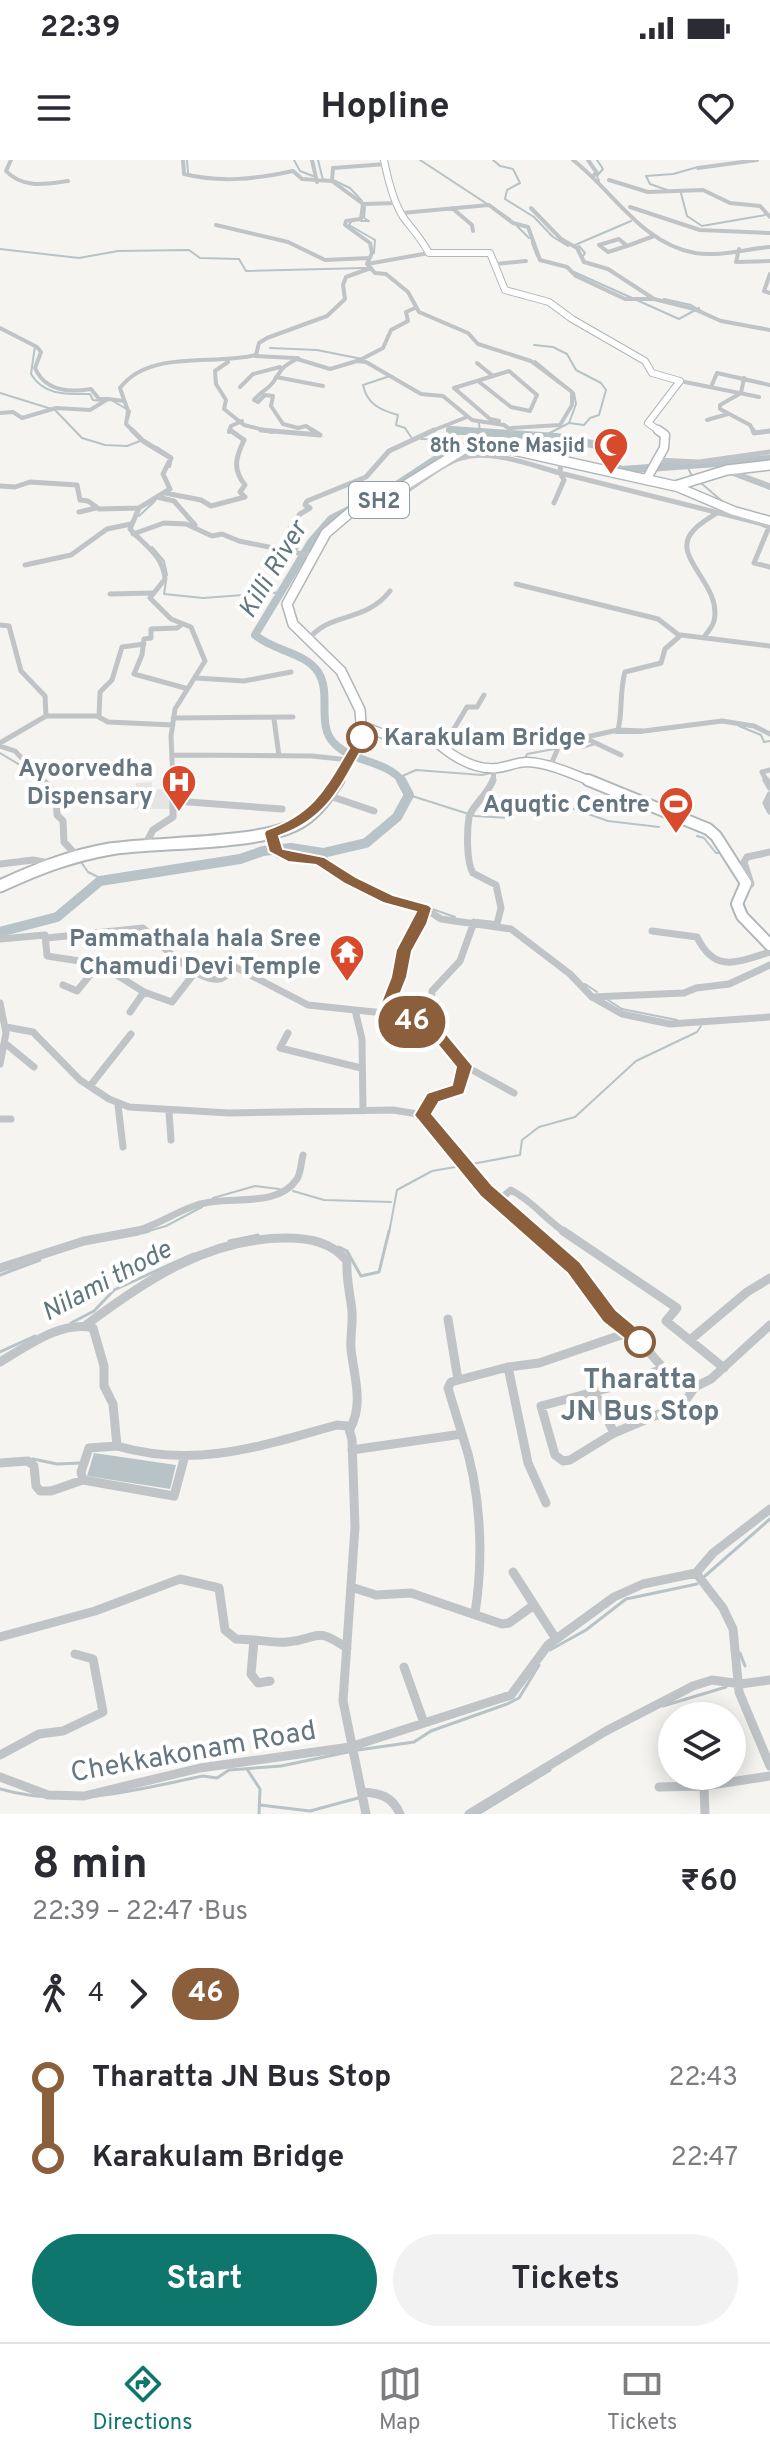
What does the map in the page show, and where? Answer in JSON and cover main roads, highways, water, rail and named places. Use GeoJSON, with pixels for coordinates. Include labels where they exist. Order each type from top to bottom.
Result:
{"type":"FeatureCollection","features":[{"type":"Feature","properties":{"kind":"main road"},"geometry":{"type":"LineString","coordinates":[[385,162],[388,181],[405,220],[419,233],[429,253],[488,252],[496,264],[505,290],[549,302],[572,319],[645,361],[652,373],[680,381],[648,423],[667,437],[647,478]]}},
{"type":"Feature","properties":{"kind":"main road","name":"SH2"},"geometry":{"type":"LineString","coordinates":[[363,726],[343,672],[328,655],[294,629],[286,609],[326,533],[353,510],[392,493],[469,446],[482,443],[511,444],[672,485],[694,482],[727,470],[770,465]]}},
{"type":"Feature","properties":{"kind":"main road"},"geometry":{"type":"LineString","coordinates":[[672,485],[766,523]]}},
{"type":"Feature","properties":{"kind":"main road"},"geometry":{"type":"LineString","coordinates":[[0,886],[49,864],[145,845],[273,838],[308,818],[327,795],[359,743],[363,726],[396,739],[431,738],[463,762],[494,769],[524,762],[550,767],[708,829],[746,883],[737,904],[742,916],[770,945]]}},
{"type":"Feature","properties":{"kind":"waterway"},"geometry":{"type":"LineString","coordinates":[[187,160],[188,173]]}},
{"type":"Feature","properties":{"kind":"waterway"},"geometry":{"type":"LineString","coordinates":[[294,160],[300,171],[313,176]]}},
{"type":"Feature","properties":{"kind":"waterway"},"geometry":{"type":"LineString","coordinates":[[318,160],[323,180]]}},
{"type":"Feature","properties":{"kind":"waterway"},"geometry":{"type":"LineString","coordinates":[[420,160],[510,219]]}},
{"type":"Feature","properties":{"kind":"waterway"},"geometry":{"type":"LineString","coordinates":[[493,160],[500,166],[513,169],[520,183],[507,190],[505,199],[534,217],[553,237],[568,246]]}},
{"type":"Feature","properties":{"kind":"waterway"},"geometry":{"type":"LineString","coordinates":[[597,160],[603,169],[597,176],[599,181]]}},
{"type":"Feature","properties":{"kind":"waterway"},"geometry":{"type":"LineString","coordinates":[[667,190],[650,184],[646,176],[673,174],[698,167]]}},
{"type":"Feature","properties":{"kind":"waterway"},"geometry":{"type":"LineString","coordinates":[[333,180],[350,188],[362,201]]}},
{"type":"Feature","properties":{"kind":"waterway"},"geometry":{"type":"LineString","coordinates":[[681,193],[687,216],[702,226],[765,215]]}},
{"type":"Feature","properties":{"kind":"waterway"},"geometry":{"type":"LineString","coordinates":[[361,221],[369,221],[364,218],[365,207]]}},
{"type":"Feature","properties":{"kind":"waterway"},"geometry":{"type":"LineString","coordinates":[[575,245],[631,221]]}},
{"type":"Feature","properties":{"kind":"waterway"},"geometry":{"type":"LineString","coordinates":[[351,222],[349,225],[375,240],[374,253]]}},
{"type":"Feature","properties":{"kind":"waterway"},"geometry":{"type":"LineString","coordinates":[[517,226],[529,238]]}},
{"type":"Feature","properties":{"kind":"waterway"},"geometry":{"type":"LineString","coordinates":[[532,243],[537,256]]}},
{"type":"Feature","properties":{"kind":"waterway"},"geometry":{"type":"LineString","coordinates":[[579,246],[585,253],[583,256]]}},
{"type":"Feature","properties":{"kind":"waterway"},"geometry":{"type":"LineString","coordinates":[[0,249],[79,258],[118,251],[189,250],[200,258],[239,259],[246,271],[366,268]]}},
{"type":"Feature","properties":{"kind":"waterway"},"geometry":{"type":"LineString","coordinates":[[574,272],[679,319],[698,309]]}},
{"type":"Feature","properties":{"kind":"waterway"},"geometry":{"type":"LineString","coordinates":[[664,299],[698,309]]}},
{"type":"Feature","properties":{"kind":"waterway"},"geometry":{"type":"LineString","coordinates":[[698,309],[703,312]]}},
{"type":"Feature","properties":{"kind":"waterway"},"geometry":{"type":"LineString","coordinates":[[534,345],[553,347],[567,354],[576,370],[601,383],[606,390],[599,415],[590,418],[584,425],[569,423]]}},
{"type":"Feature","properties":{"kind":"waterway"},"geometry":{"type":"LineString","coordinates":[[35,346],[31,374],[42,386],[57,392],[90,394],[93,400],[103,401]]}},
{"type":"Feature","properties":{"kind":"waterway"},"geometry":{"type":"LineString","coordinates":[[270,348],[317,350],[362,359]]}},
{"type":"Feature","properties":{"kind":"waterway"},"geometry":{"type":"LineString","coordinates":[[535,361],[574,393],[576,404],[569,423]]}},
{"type":"Feature","properties":{"kind":"waterway"},"geometry":{"type":"LineString","coordinates":[[390,376],[363,385],[365,392],[375,405],[398,415],[396,425],[405,428],[411,437]]}},
{"type":"Feature","properties":{"kind":"waterway"},"geometry":{"type":"LineString","coordinates":[[0,393],[55,410],[82,438],[105,445],[127,446],[140,441]]}},
{"type":"Feature","properties":{"kind":"waterway"},"geometry":{"type":"LineString","coordinates":[[113,401],[130,411],[128,419]]}},
{"type":"Feature","properties":{"kind":"waterway","name":"Killi River"},"geometry":{"type":"LineString","coordinates":[[479,423],[480,433]]}},
{"type":"Feature","properties":{"kind":"waterway"},"geometry":{"type":"LineString","coordinates":[[544,436],[569,423]]}},
{"type":"Feature","properties":{"kind":"waterway","name":"Killi River"},"geometry":{"type":"LineString","coordinates":[[451,430],[481,432]]}},
{"type":"Feature","properties":{"kind":"waterway","name":"Killi River"},"geometry":{"type":"LineString","coordinates":[[401,780],[387,769],[350,754],[334,743],[326,727],[324,689],[318,672],[305,660],[255,635],[311,542],[331,519],[392,488],[450,450],[450,432]]}},
{"type":"Feature","properties":{"kind":"waterway","name":"Killi River"},"geometry":{"type":"LineString","coordinates":[[450,432],[481,432]]}},
{"type":"Feature","properties":{"kind":"waterway","name":"Killi River"},"geometry":{"type":"LineString","coordinates":[[481,432],[556,437],[602,446],[607,464],[622,470],[770,459]]}},
{"type":"Feature","properties":{"kind":"waterway"},"geometry":{"type":"LineString","coordinates":[[421,439],[450,440]]}},
{"type":"Feature","properties":{"kind":"waterway"},"geometry":{"type":"LineString","coordinates":[[157,447],[172,457],[170,467]]}},
{"type":"Feature","properties":{"kind":"waterway"},"geometry":{"type":"LineString","coordinates":[[687,466],[692,476]]}},
{"type":"Feature","properties":{"kind":"waterway"},"geometry":{"type":"LineString","coordinates":[[728,473],[770,489]]}},
{"type":"Feature","properties":{"kind":"waterway"},"geometry":{"type":"LineString","coordinates":[[701,483],[723,502]]}},
{"type":"Feature","properties":{"kind":"waterway"},"geometry":{"type":"LineString","coordinates":[[139,516],[155,501]]}},
{"type":"Feature","properties":{"kind":"waterway"},"geometry":{"type":"LineString","coordinates":[[152,547],[164,561],[167,575]]}},
{"type":"Feature","properties":{"kind":"waterway"},"geometry":{"type":"LineString","coordinates":[[166,581],[164,594],[203,598],[284,592]]}},
{"type":"Feature","properties":{"kind":"waterway"},"geometry":{"type":"LineString","coordinates":[[739,726],[761,735],[764,742],[770,741]]}},
{"type":"Feature","properties":{"kind":"waterway"},"geometry":{"type":"LineString","coordinates":[[616,733],[642,733]]}},
{"type":"Feature","properties":{"kind":"waterway"},"geometry":{"type":"LineString","coordinates":[[568,745],[582,748],[595,744]]}},
{"type":"Feature","properties":{"kind":"waterway"},"geometry":{"type":"LineString","coordinates":[[525,759],[527,754],[554,749]]}},
{"type":"Feature","properties":{"kind":"waterway"},"geometry":{"type":"LineString","coordinates":[[0,753],[30,771]]}},
{"type":"Feature","properties":{"kind":"waterway"},"geometry":{"type":"LineString","coordinates":[[400,777],[416,770],[482,775],[515,768]]}},
{"type":"Feature","properties":{"kind":"waterway","name":"Killi River"},"geometry":{"type":"LineString","coordinates":[[0,932],[57,917],[100,881],[240,859],[263,851],[291,848],[323,853],[366,843],[397,817],[409,795],[401,780]]}},
{"type":"Feature","properties":{"kind":"waterway"},"geometry":{"type":"LineString","coordinates":[[409,795],[475,816],[511,818],[512,811],[563,805],[608,821],[659,827]]}},
{"type":"Feature","properties":{"kind":"waterway"},"geometry":{"type":"LineString","coordinates":[[697,836],[704,838],[716,853],[722,853]]}},
{"type":"Feature","properties":{"kind":"waterway"},"geometry":{"type":"LineString","coordinates":[[323,853],[329,861],[362,882]]}},
{"type":"Feature","properties":{"kind":"waterway"},"geometry":{"type":"LineString","coordinates":[[81,862],[88,872],[104,880]]}},
{"type":"Feature","properties":{"kind":"waterway"},"geometry":{"type":"LineString","coordinates":[[748,915],[743,902],[749,889]]}},
{"type":"Feature","properties":{"kind":"waterway"},"geometry":{"type":"LineString","coordinates":[[401,898],[455,917]]}},
{"type":"Feature","properties":{"kind":"waterway"},"geometry":{"type":"LineString","coordinates":[[477,920],[495,922]]}},
{"type":"Feature","properties":{"kind":"waterway"},"geometry":{"type":"LineString","coordinates":[[585,984],[597,992]]}},
{"type":"Feature","properties":{"kind":"waterway"},"geometry":{"type":"LineString","coordinates":[[608,1000],[622,1009],[677,1020]]}},
{"type":"Feature","properties":{"kind":"waterway"},"geometry":{"type":"LineString","coordinates":[[472,1164],[520,1155],[522,1140],[539,1127],[575,1117],[636,1061],[697,1032],[701,1026]]}},
{"type":"Feature","properties":{"kind":"waterway"},"geometry":{"type":"LineString","coordinates":[[389,1233],[397,1190],[432,1171],[461,1166]]}},
{"type":"Feature","properties":{"kind":"waterway"},"geometry":{"type":"LineString","coordinates":[[213,1198],[255,1186],[279,1189]]}},
{"type":"Feature","properties":{"kind":"waterway"},"geometry":{"type":"LineString","coordinates":[[293,1191],[324,1200],[391,1202]]}},
{"type":"Feature","properties":{"kind":"waterway"},"geometry":{"type":"LineString","coordinates":[[149,1231],[142,1233],[166,1226],[202,1207]]}},
{"type":"Feature","properties":{"kind":"waterway"},"geometry":{"type":"LineString","coordinates":[[339,1247],[347,1251],[361,1276],[379,1272],[389,1231]]}},
{"type":"Feature","properties":{"kind":"waterway","name":"Nilami thode"},"geometry":{"type":"LineString","coordinates":[[229,1241],[258,1235]]}},
{"type":"Feature","properties":{"kind":"waterway","name":"Nilami thode"},"geometry":{"type":"LineString","coordinates":[[71,1323],[94,1311],[114,1290],[193,1254]]}},
{"type":"Feature","properties":{"kind":"waterway"},"geometry":{"type":"LineString","coordinates":[[0,1275],[40,1260]]}},
{"type":"Feature","properties":{"kind":"waterway","name":"Nilami thode"},"geometry":{"type":"LineString","coordinates":[[0,1352],[35,1336]]}},
{"type":"Feature","properties":{"kind":"waterway"},"geometry":{"type":"LineString","coordinates":[[33,1459],[57,1464],[81,1463]]}},
{"type":"Feature","properties":{"kind":"waterway"},"geometry":{"type":"LineString","coordinates":[[705,1576],[770,1519]]}},
{"type":"Feature","properties":{"kind":"waterway"},"geometry":{"type":"LineString","coordinates":[[550,1650],[586,1630],[626,1599],[697,1584]]}},
{"type":"Feature","properties":{"kind":"waterway"},"geometry":{"type":"LineString","coordinates":[[740,1653],[745,1666]]}},
{"type":"Feature","properties":{"kind":"waterway"},"geometry":{"type":"LineString","coordinates":[[358,1750],[414,1742],[431,1731],[507,1704],[519,1698],[539,1665]]}},
{"type":"Feature","properties":{"kind":"waterway"},"geometry":{"type":"LineString","coordinates":[[676,1702],[726,1687]]}},
{"type":"Feature","properties":{"kind":"waterway"},"geometry":{"type":"LineString","coordinates":[[0,1789],[52,1797],[102,1795],[203,1776],[217,1778],[229,1770],[281,1766],[348,1752]]}},
{"type":"Feature","properties":{"kind":"waterway"},"geometry":{"type":"LineString","coordinates":[[247,1769],[260,1789],[259,1814]]}},
{"type":"Feature","properties":{"kind":"waterway"},"geometry":{"type":"LineString","coordinates":[[478,1814],[550,1770]]}},
{"type":"Feature","properties":{"kind":"waterway"},"geometry":{"type":"LineString","coordinates":[[260,1805],[310,1811],[358,1798]]}},
{"type":"Feature","properties":{"kind":"place","name":"8th Stone Masjid"},"geometry":{"type":"Point","coordinates":[611,476]}},
{"type":"Feature","properties":{"kind":"place","name":"Karakulam Bridge"},"geometry":{"type":"Point","coordinates":[362,737]}},
{"type":"Feature","properties":{"kind":"place","name":"Ayoorvedha Dispensary"},"geometry":{"type":"Point","coordinates":[179,813]}},
{"type":"Feature","properties":{"kind":"place","name":"Aquqtic Centre"},"geometry":{"type":"Point","coordinates":[676,835]}},
{"type":"Feature","properties":{"kind":"place","name":"Pammathala hala Sree Chamudi Devi Temple"},"geometry":{"type":"Point","coordinates":[347,983]}},
{"type":"Feature","properties":{"kind":"place","name":"Tharatta JN Bus Stop"},"geometry":{"type":"Point","coordinates":[640,1342]}}]}
